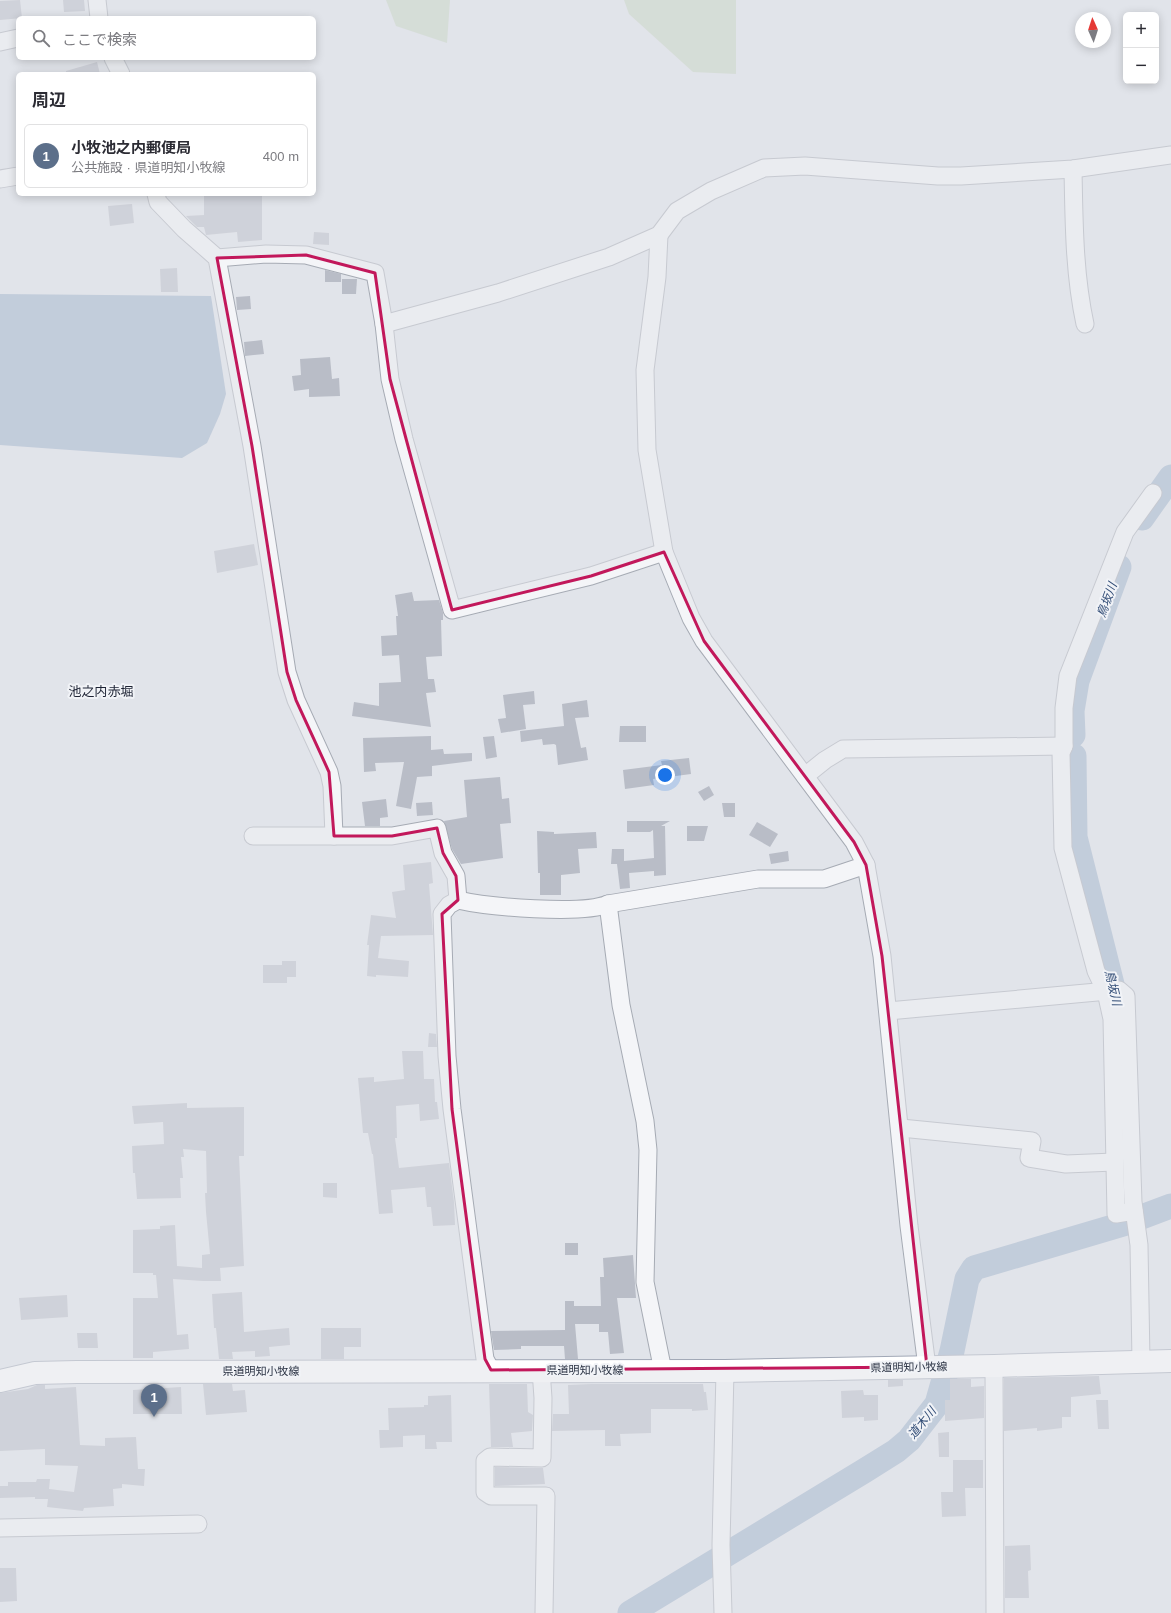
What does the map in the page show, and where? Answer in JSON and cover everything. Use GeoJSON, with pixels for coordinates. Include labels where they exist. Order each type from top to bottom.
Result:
{"type":"FeatureCollection","features":[{"type":"Feature","properties":{"kind":"main road","name":"県道明知小牧線"},"geometry":{"type":"LineString","coordinates":[[0,1381],[35,1373],[78,1372],[490,1370],[725,1371],[1171,1361]]}},
{"type":"Feature","properties":{"kind":"street"},"geometry":{"type":"LineString","coordinates":[[97,0],[99,16]]}},
{"type":"Feature","properties":{"kind":"street"},"geometry":{"type":"LineString","coordinates":[[0,42],[16,38]]}},
{"type":"Feature","properties":{"kind":"street"},"geometry":{"type":"LineString","coordinates":[[114,60],[120,72]]}},
{"type":"Feature","properties":{"kind":"street"},"geometry":{"type":"LineString","coordinates":[[941,1367],[910,1226],[882,956],[866,865],[854,842],[704,642],[691,618],[664,552],[647,450],[645,370],[657,277],[660,235],[677,211],[711,191],[764,168],[805,166],[938,176],[1072,169],[1171,155]]}},
{"type":"Feature","properties":{"kind":"street"},"geometry":{"type":"LineString","coordinates":[[1072,169],[1074,246],[1080,301],[1085,324]]}},
{"type":"Feature","properties":{"kind":"street"},"geometry":{"type":"LineString","coordinates":[[0,179],[16,176]]}},
{"type":"Feature","properties":{"kind":"street"},"geometry":{"type":"LineString","coordinates":[[156,196],[158,202],[217,258],[252,446],[287,672],[296,700],[329,772],[332,786],[334,836]]}},
{"type":"Feature","properties":{"kind":"street"},"geometry":{"type":"LineString","coordinates":[[384,324],[498,293],[609,257],[660,235]]}},
{"type":"Feature","properties":{"kind":"street"},"geometry":{"type":"LineString","coordinates":[[217,258],[266,254],[306,255],[375,273],[384,324],[390,379],[398,416],[452,610],[591,576],[664,552]]}},
{"type":"Feature","properties":{"kind":"street"},"geometry":{"type":"LineString","coordinates":[[1141,1361],[1140,1245],[1114,1162],[1112,991],[1096,971],[1063,848],[1061,753],[1064,746],[1064,708],[1068,676],[1125,532],[1153,493]]}},
{"type":"Feature","properties":{"kind":"street"},"geometry":{"type":"LineString","coordinates":[[805,776],[842,749],[1064,746]]}},
{"type":"Feature","properties":{"kind":"street"},"geometry":{"type":"LineString","coordinates":[[253,836],[392,836],[437,828],[443,853],[456,876],[458,900]]}},
{"type":"Feature","properties":{"kind":"street"},"geometry":{"type":"LineString","coordinates":[[490,1370],[485,1359],[452,1109],[447,1056],[442,914],[449,905],[458,900],[478,904],[598,909],[608,904],[758,879],[824,879],[866,865]]}},
{"type":"Feature","properties":{"kind":"street"},"geometry":{"type":"LineString","coordinates":[[608,904],[622,1005],[645,1121],[648,1150],[645,1282],[663,1371]]}},
{"type":"Feature","properties":{"kind":"street"},"geometry":{"type":"LineString","coordinates":[[888,1011],[1112,991],[1126,996],[1130,1143],[1130,1215]]}},
{"type":"Feature","properties":{"kind":"street"},"geometry":{"type":"LineString","coordinates":[[901,1128],[1032,1142],[1030,1158],[1066,1164],[1114,1162]]}},
{"type":"Feature","properties":{"kind":"street"},"geometry":{"type":"LineString","coordinates":[[994,1366],[995,1613]]}},
{"type":"Feature","properties":{"kind":"street"},"geometry":{"type":"LineString","coordinates":[[541,1370],[543,1398],[542,1458],[490,1457],[485,1461],[485,1492],[491,1496],[546,1496],[544,1613]]}},
{"type":"Feature","properties":{"kind":"street"},"geometry":{"type":"LineString","coordinates":[[723,1613],[721,1545],[725,1371]]}},
{"type":"Feature","properties":{"kind":"street"},"geometry":{"type":"LineString","coordinates":[[0,1528],[198,1524]]}},
{"type":"Feature","properties":{"kind":"highlighted area"},"geometry":{"type":"Polygon","coordinates":[[[306,255],[375,273],[390,379],[452,610],[591,576],[664,552],[704,641],[854,842],[866,865],[882,956],[927,1367],[491,1370],[485,1359],[452,1109],[442,914],[458,900],[456,876],[443,853],[437,828],[392,836],[334,836],[329,772],[296,700],[287,672],[252,446],[217,258],[306,255]]]}},
{"type":"Feature","properties":{"kind":"green space"},"geometry":{"type":"Polygon","coordinates":[[[386,0],[450,0],[447,43],[396,26],[386,0]]]}},
{"type":"Feature","properties":{"kind":"green space"},"geometry":{"type":"Polygon","coordinates":[[[624,0],[736,0],[736,74],[693,72],[629,14],[624,0]]]}},
{"type":"Feature","properties":{"kind":"water"},"geometry":{"type":"Polygon","coordinates":[[[0,294],[211,296],[226,394],[220,414],[207,443],[182,458],[0,445],[0,294]]]}},
{"type":"Feature","properties":{"kind":"building"},"geometry":{"type":"Polygon","coordinates":[[[20,0],[22,16],[16,16],[16,19],[0,20],[0,1],[20,0]]]}},
{"type":"Feature","properties":{"kind":"building"},"geometry":{"type":"Polygon","coordinates":[[[63,0],[84,0],[85,11],[64,12],[63,0]]]}},
{"type":"Feature","properties":{"kind":"building"},"geometry":{"type":"Polygon","coordinates":[[[97,62],[100,72],[66,72],[97,62]]]}},
{"type":"Feature","properties":{"kind":"building"},"geometry":{"type":"Polygon","coordinates":[[[204,196],[262,196],[262,240],[238,242],[237,232],[206,235],[204,227],[197,227],[186,216],[204,215],[204,196]]]}},
{"type":"Feature","properties":{"kind":"building"},"geometry":{"type":"Polygon","coordinates":[[[132,204],[134,223],[110,226],[108,206],[132,204]]]}},
{"type":"Feature","properties":{"kind":"building"},"geometry":{"type":"Polygon","coordinates":[[[314,232],[329,233],[329,245],[313,244],[314,232]]]}},
{"type":"Feature","properties":{"kind":"building"},"geometry":{"type":"Polygon","coordinates":[[[177,268],[178,292],[161,292],[160,269],[177,268]]]}},
{"type":"Feature","properties":{"kind":"building"},"geometry":{"type":"Polygon","coordinates":[[[325,270],[341,274],[341,282],[325,282],[325,270]]]}},
{"type":"Feature","properties":{"kind":"building"},"geometry":{"type":"Polygon","coordinates":[[[342,279],[357,279],[356,294],[342,294],[342,279]]]}},
{"type":"Feature","properties":{"kind":"building"},"geometry":{"type":"Polygon","coordinates":[[[250,296],[251,309],[237,310],[236,297],[250,296]]]}},
{"type":"Feature","properties":{"kind":"building"},"geometry":{"type":"Polygon","coordinates":[[[262,340],[264,354],[245,356],[244,342],[262,340]]]}},
{"type":"Feature","properties":{"kind":"building"},"geometry":{"type":"Polygon","coordinates":[[[330,357],[332,379],[339,378],[340,396],[309,397],[309,389],[294,391],[292,376],[301,375],[300,359],[330,357]]]}},
{"type":"Feature","properties":{"kind":"building"},"geometry":{"type":"Polygon","coordinates":[[[254,544],[258,565],[217,573],[214,551],[254,544]]]}},
{"type":"Feature","properties":{"kind":"building"},"geometry":{"type":"Polygon","coordinates":[[[412,592],[414,601],[439,600],[443,613],[443,620],[441,620],[442,656],[426,657],[428,679],[434,679],[436,692],[426,693],[431,727],[352,716],[354,702],[379,706],[379,683],[401,682],[399,655],[382,656],[381,636],[397,635],[396,616],[398,616],[395,595],[412,592]]]}},
{"type":"Feature","properties":{"kind":"building"},"geometry":{"type":"Polygon","coordinates":[[[534,691],[535,704],[523,705],[526,729],[501,733],[498,719],[506,718],[503,695],[534,691]]]}},
{"type":"Feature","properties":{"kind":"building"},"geometry":{"type":"Polygon","coordinates":[[[587,700],[589,717],[575,718],[581,748],[586,747],[588,760],[558,765],[556,745],[543,745],[542,739],[521,742],[520,731],[564,726],[562,704],[587,700]]]}},
{"type":"Feature","properties":{"kind":"building"},"geometry":{"type":"Polygon","coordinates":[[[620,726],[646,726],[646,742],[619,742],[620,726]]]}},
{"type":"Feature","properties":{"kind":"building"},"geometry":{"type":"Polygon","coordinates":[[[431,736],[431,750],[443,749],[444,754],[472,753],[472,761],[432,766],[432,776],[417,777],[411,809],[396,806],[404,762],[375,763],[376,771],[364,772],[363,738],[431,736]]]}},
{"type":"Feature","properties":{"kind":"building"},"geometry":{"type":"Polygon","coordinates":[[[494,736],[497,757],[486,759],[483,737],[494,736]]]}},
{"type":"Feature","properties":{"kind":"building"},"geometry":{"type":"Polygon","coordinates":[[[689,758],[691,774],[653,779],[654,785],[625,789],[623,770],[662,765],[661,761],[689,758]]]}},
{"type":"Feature","properties":{"kind":"building"},"geometry":{"type":"Polygon","coordinates":[[[500,777],[502,799],[509,798],[511,823],[500,824],[503,858],[461,864],[452,849],[444,821],[467,817],[464,780],[500,777]]]}},
{"type":"Feature","properties":{"kind":"building"},"geometry":{"type":"Polygon","coordinates":[[[709,786],[714,795],[704,801],[698,792],[709,786]]]}},
{"type":"Feature","properties":{"kind":"building"},"geometry":{"type":"Polygon","coordinates":[[[386,799],[388,817],[380,818],[380,826],[365,826],[362,802],[386,799]]]}},
{"type":"Feature","properties":{"kind":"building"},"geometry":{"type":"Polygon","coordinates":[[[432,802],[433,815],[417,816],[416,803],[432,802]]]}},
{"type":"Feature","properties":{"kind":"building"},"geometry":{"type":"Polygon","coordinates":[[[722,803],[735,803],[735,817],[724,817],[722,803]]]}},
{"type":"Feature","properties":{"kind":"building"},"geometry":{"type":"Polygon","coordinates":[[[627,821],[670,821],[661,826],[665,826],[666,875],[654,876],[654,871],[629,873],[630,888],[620,889],[617,864],[611,864],[612,849],[624,849],[624,861],[654,858],[653,830],[650,832],[627,832],[627,821]]]}},
{"type":"Feature","properties":{"kind":"building"},"geometry":{"type":"Polygon","coordinates":[[[757,822],[778,834],[770,847],[749,835],[757,822]]]}},
{"type":"Feature","properties":{"kind":"building"},"geometry":{"type":"Polygon","coordinates":[[[687,826],[708,826],[704,841],[687,841],[687,826]]]}},
{"type":"Feature","properties":{"kind":"building"},"geometry":{"type":"Polygon","coordinates":[[[537,831],[554,832],[554,834],[596,832],[597,848],[578,849],[580,873],[561,875],[561,895],[540,895],[537,831]]]}},
{"type":"Feature","properties":{"kind":"building"},"geometry":{"type":"Polygon","coordinates":[[[788,851],[789,861],[771,864],[769,854],[788,851]]]}},
{"type":"Feature","properties":{"kind":"building"},"geometry":{"type":"Polygon","coordinates":[[[431,862],[433,883],[429,884],[433,935],[381,936],[378,958],[409,961],[408,977],[376,975],[376,977],[367,976],[369,945],[367,945],[371,915],[396,918],[392,892],[405,890],[403,865],[431,862]]]}},
{"type":"Feature","properties":{"kind":"building"},"geometry":{"type":"Polygon","coordinates":[[[282,961],[296,961],[296,977],[287,977],[287,983],[263,983],[263,965],[282,965],[282,961]]]}},
{"type":"Feature","properties":{"kind":"building"},"geometry":{"type":"Polygon","coordinates":[[[429,1033],[436,1034],[437,1047],[428,1047],[429,1033]]]}},
{"type":"Feature","properties":{"kind":"building"},"geometry":{"type":"Polygon","coordinates":[[[402,1051],[423,1051],[424,1079],[434,1079],[435,1102],[437,1102],[439,1119],[420,1121],[419,1104],[396,1106],[397,1138],[395,1138],[399,1168],[449,1163],[454,1202],[455,1225],[433,1226],[431,1207],[427,1207],[425,1187],[391,1190],[393,1213],[379,1214],[373,1154],[368,1133],[363,1133],[358,1078],[374,1077],[374,1082],[404,1079],[402,1051]]]}},
{"type":"Feature","properties":{"kind":"building"},"geometry":{"type":"Polygon","coordinates":[[[187,1103],[187,1108],[244,1107],[244,1156],[239,1156],[244,1266],[220,1268],[221,1281],[173,1279],[177,1335],[188,1334],[189,1349],[153,1352],[153,1358],[133,1358],[133,1298],[158,1298],[156,1275],[153,1275],[153,1273],[133,1273],[133,1230],[160,1229],[160,1226],[175,1225],[177,1266],[202,1268],[202,1255],[210,1254],[205,1193],[207,1193],[206,1151],[183,1149],[184,1157],[181,1157],[183,1178],[180,1178],[181,1198],[137,1199],[135,1173],[133,1173],[132,1146],[164,1144],[163,1122],[134,1124],[132,1106],[187,1103]]]}},
{"type":"Feature","properties":{"kind":"building"},"geometry":{"type":"Polygon","coordinates":[[[323,1183],[337,1183],[337,1198],[323,1197],[323,1183]]]}},
{"type":"Feature","properties":{"kind":"building"},"geometry":{"type":"Polygon","coordinates":[[[565,1243],[578,1243],[578,1255],[565,1255],[565,1243]]]}},
{"type":"Feature","properties":{"kind":"building"},"geometry":{"type":"Polygon","coordinates":[[[633,1255],[636,1298],[617,1298],[624,1353],[610,1354],[608,1332],[599,1332],[599,1324],[575,1324],[578,1359],[565,1359],[564,1346],[521,1346],[521,1349],[494,1350],[491,1331],[565,1330],[565,1301],[574,1301],[574,1306],[601,1306],[600,1277],[604,1277],[603,1258],[633,1255]]]}},
{"type":"Feature","properties":{"kind":"building"},"geometry":{"type":"Polygon","coordinates":[[[242,1292],[244,1332],[289,1328],[290,1345],[269,1347],[270,1356],[255,1357],[255,1351],[232,1352],[233,1359],[219,1359],[216,1328],[214,1328],[212,1294],[242,1292]]]}},
{"type":"Feature","properties":{"kind":"building"},"geometry":{"type":"Polygon","coordinates":[[[67,1295],[68,1317],[21,1320],[19,1298],[67,1295]]]}},
{"type":"Feature","properties":{"kind":"building"},"geometry":{"type":"Polygon","coordinates":[[[321,1328],[361,1328],[361,1347],[344,1347],[344,1359],[321,1359],[321,1328]]]}},
{"type":"Feature","properties":{"kind":"building"},"geometry":{"type":"Polygon","coordinates":[[[77,1333],[97,1333],[98,1348],[78,1348],[77,1333]]]}},
{"type":"Feature","properties":{"kind":"building"},"geometry":{"type":"Polygon","coordinates":[[[1099,1376],[1101,1394],[1071,1397],[1071,1417],[1062,1417],[1062,1428],[1037,1431],[1037,1428],[1004,1431],[1004,1378],[1099,1376]]]}},
{"type":"Feature","properties":{"kind":"building"},"geometry":{"type":"Polygon","coordinates":[[[950,1379],[971,1379],[971,1387],[984,1386],[984,1418],[945,1421],[945,1400],[950,1400],[950,1379]]]}},
{"type":"Feature","properties":{"kind":"building"},"geometry":{"type":"Polygon","coordinates":[[[888,1380],[903,1380],[903,1386],[888,1387],[888,1380]]]}},
{"type":"Feature","properties":{"kind":"building"},"geometry":{"type":"Polygon","coordinates":[[[203,1384],[232,1384],[233,1391],[245,1390],[247,1412],[206,1415],[203,1384]]]}},
{"type":"Feature","properties":{"kind":"building"},"geometry":{"type":"Polygon","coordinates":[[[489,1384],[527,1384],[528,1412],[533,1415],[532,1431],[511,1433],[513,1447],[491,1447],[489,1384]]]}},
{"type":"Feature","properties":{"kind":"building"},"geometry":{"type":"Polygon","coordinates":[[[703,1384],[704,1392],[706,1392],[708,1410],[692,1411],[692,1409],[651,1409],[651,1433],[620,1434],[621,1446],[605,1446],[605,1430],[552,1431],[553,1414],[569,1414],[568,1385],[703,1384]]]}},
{"type":"Feature","properties":{"kind":"building"},"geometry":{"type":"Polygon","coordinates":[[[37,1385],[45,1385],[45,1389],[76,1387],[80,1445],[105,1446],[105,1438],[136,1437],[138,1469],[145,1469],[144,1486],[122,1484],[122,1488],[113,1489],[114,1506],[84,1508],[83,1511],[47,1507],[48,1499],[35,1499],[35,1497],[0,1498],[0,1486],[8,1486],[8,1482],[36,1482],[37,1479],[50,1479],[49,1489],[74,1492],[78,1466],[45,1465],[45,1449],[0,1451],[0,1393],[28,1389],[37,1385]]]}},
{"type":"Feature","properties":{"kind":"building"},"geometry":{"type":"Polygon","coordinates":[[[181,1387],[182,1414],[133,1414],[133,1390],[181,1387]]]}},
{"type":"Feature","properties":{"kind":"building"},"geometry":{"type":"Polygon","coordinates":[[[863,1390],[864,1395],[878,1395],[878,1420],[864,1421],[864,1417],[842,1418],[841,1391],[863,1390]]]}},
{"type":"Feature","properties":{"kind":"building"},"geometry":{"type":"Polygon","coordinates":[[[451,1395],[452,1442],[436,1442],[437,1449],[425,1449],[425,1435],[403,1436],[403,1447],[380,1448],[379,1430],[389,1430],[388,1408],[424,1407],[424,1405],[428,1405],[428,1396],[451,1395]]]}},
{"type":"Feature","properties":{"kind":"building"},"geometry":{"type":"Polygon","coordinates":[[[1096,1400],[1108,1400],[1109,1429],[1098,1429],[1096,1400]]]}},
{"type":"Feature","properties":{"kind":"building"},"geometry":{"type":"Polygon","coordinates":[[[949,1432],[949,1457],[939,1457],[938,1433],[949,1432]]]}},
{"type":"Feature","properties":{"kind":"building"},"geometry":{"type":"Polygon","coordinates":[[[953,1460],[983,1460],[983,1488],[965,1488],[966,1516],[942,1517],[941,1492],[953,1492],[953,1460]]]}},
{"type":"Feature","properties":{"kind":"building"},"geometry":{"type":"Polygon","coordinates":[[[495,1467],[543,1468],[545,1484],[495,1486],[495,1467]]]}},
{"type":"Feature","properties":{"kind":"building"},"geometry":{"type":"Polygon","coordinates":[[[1030,1545],[1031,1570],[1028,1571],[1029,1598],[1005,1598],[1005,1546],[1030,1545]]]}},
{"type":"Feature","properties":{"kind":"building"},"geometry":{"type":"Polygon","coordinates":[[[0,1568],[16,1568],[17,1601],[0,1602],[0,1568]]]}},
{"type":"Feature","properties":{"kind":"waterway","name":"鳥坂川"},"geometry":{"type":"LineString","coordinates":[[1142,518],[1171,477]]}},
{"type":"Feature","properties":{"kind":"waterway","name":"鳥坂川"},"geometry":{"type":"LineString","coordinates":[[1073,735],[1072,711],[1077,681],[1119,567]]}},
{"type":"Feature","properties":{"kind":"waterway","name":"鳥坂川"},"geometry":{"type":"LineString","coordinates":[[1074,756],[1075,837],[1118,1008],[1118,1016]]}},
{"type":"Feature","properties":{"kind":"waterway","name":"道木川"},"geometry":{"type":"LineString","coordinates":[[630,1613],[864,1471],[896,1451],[909,1440],[937,1404],[952,1351],[967,1279],[974,1268],[1123,1224],[1171,1206]]}},
{"type":"Feature","properties":{"kind":"place","name":"小牧池之内郵便局"},"geometry":{"type":"Point","coordinates":[154,1417]}},
{"type":"Feature","properties":{"kind":"district","name":"池之内赤堀"},"geometry":{"type":"Point","coordinates":[101,691]}}]}
